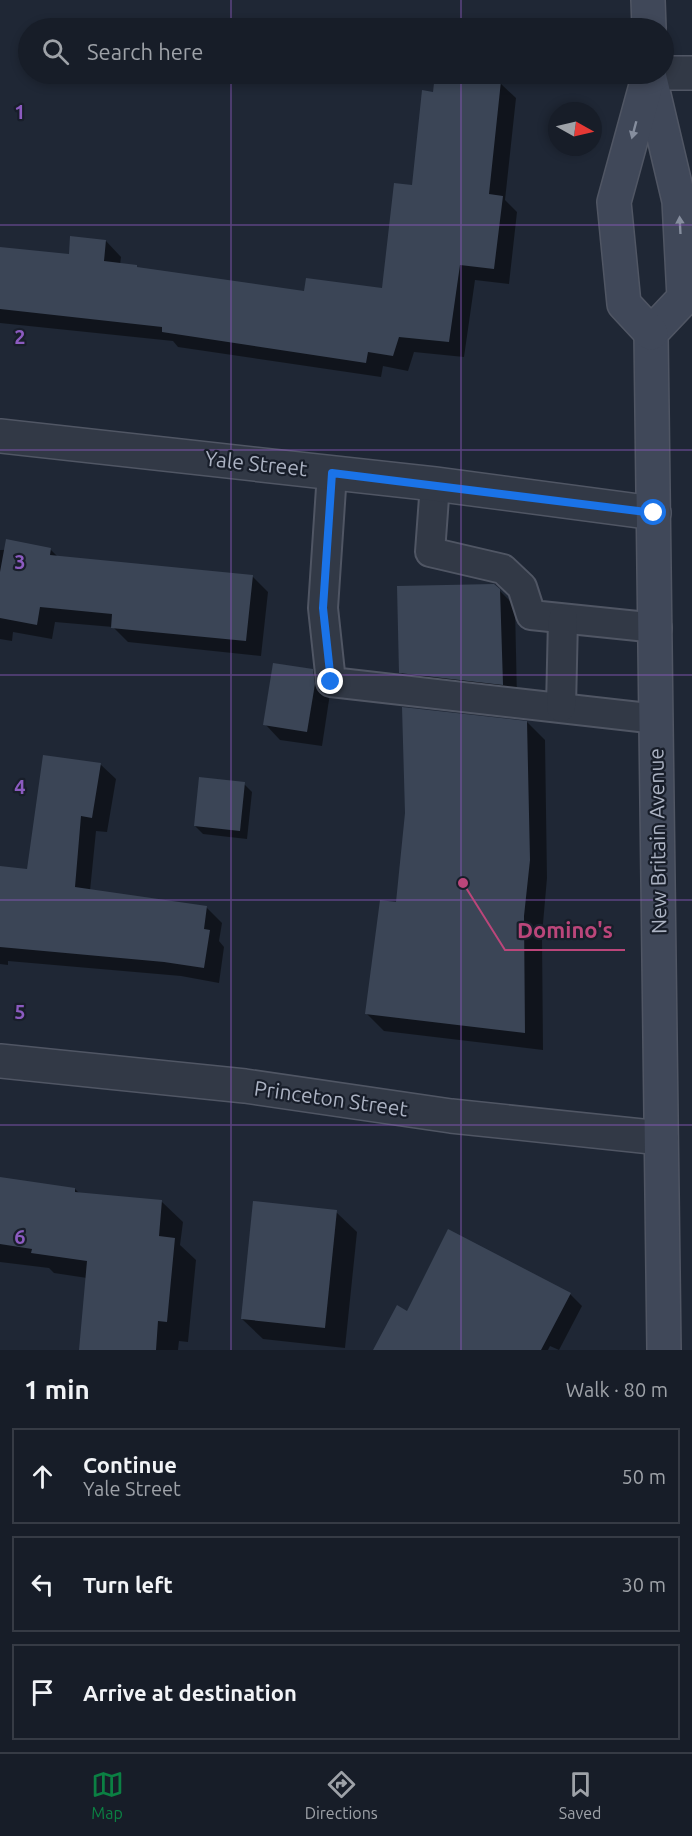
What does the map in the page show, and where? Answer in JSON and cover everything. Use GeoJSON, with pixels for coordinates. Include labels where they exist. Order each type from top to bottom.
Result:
{"type":"FeatureCollection","features":[{"type":"Feature","properties":{"kind":"main road"},"geometry":{"type":"LineString","coordinates":[[648,0],[649,18]]}},
{"type":"Feature","properties":{"kind":"main road"},"geometry":{"type":"LineString","coordinates":[[646,84],[614,202],[624,304],[651,333],[684,298],[679,201],[651,84]]}},
{"type":"Feature","properties":{"kind":"main road","name":"New Britain Avenue"},"geometry":{"type":"LineString","coordinates":[[651,333],[657,628],[664,1350]]}},
{"type":"Feature","properties":{"kind":"street"},"geometry":{"type":"LineString","coordinates":[[674,73],[692,73]]}},
{"type":"Feature","properties":{"kind":"street","name":"Yale Street"},"geometry":{"type":"LineString","coordinates":[[0,436],[435,484],[654,513]]}},
{"type":"Feature","properties":{"kind":"street","name":"Princeton Street"},"geometry":{"type":"LineString","coordinates":[[0,1060],[245,1086],[451,1116],[661,1138]]}},
{"type":"Feature","properties":{"kind":"lane"},"geometry":{"type":"LineString","coordinates":[[332,473],[323,608],[331,682],[657,719]]}},
{"type":"Feature","properties":{"kind":"lane"},"geometry":{"type":"LineString","coordinates":[[435,484],[430,552],[503,569],[522,587],[531,615],[657,628]]}},
{"type":"Feature","properties":{"kind":"lane"},"geometry":{"type":"LineString","coordinates":[[561,707],[563,619]]}},
{"type":"Feature","properties":{"kind":"building"},"geometry":{"type":"Polygon","coordinates":[[[434,84],[501,84],[489,194],[503,196],[494,269],[460,265],[449,342],[399,337],[393,356],[368,352],[366,363],[162,332],[162,327],[0,309],[0,247],[69,254],[70,236],[106,240],[104,261],[137,265],[137,267],[304,291],[306,278],[382,288],[394,183],[412,185],[422,90],[433,92],[434,84]]]}},
{"type":"Feature","properties":{"kind":"building"},"geometry":{"type":"Polygon","coordinates":[[[6,539],[51,548],[50,555],[253,575],[246,641],[111,628],[112,614],[40,607],[37,625],[0,618],[0,572],[6,539]]]}},
{"type":"Feature","properties":{"kind":"building"},"geometry":{"type":"Polygon","coordinates":[[[494,584],[500,589],[503,685],[399,673],[397,586],[494,584]]]}},
{"type":"Feature","properties":{"kind":"building"},"geometry":{"type":"Polygon","coordinates":[[[273,663],[313,669],[315,684],[307,732],[263,725],[273,663]]]}},
{"type":"Feature","properties":{"kind":"building"},"geometry":{"type":"Polygon","coordinates":[[[402,707],[527,721],[530,860],[524,916],[525,1033],[365,1014],[380,900],[396,902],[405,813],[402,707]]]}},
{"type":"Feature","properties":{"kind":"building"},"geometry":{"type":"Polygon","coordinates":[[[43,755],[101,763],[92,818],[81,816],[75,887],[207,906],[204,929],[210,930],[204,968],[164,962],[0,947],[0,866],[27,869],[43,755]]]}},
{"type":"Feature","properties":{"kind":"building"},"geometry":{"type":"Polygon","coordinates":[[[199,777],[245,782],[240,831],[194,826],[199,777]]]}},
{"type":"Feature","properties":{"kind":"building"},"geometry":{"type":"Polygon","coordinates":[[[0,1177],[75,1188],[75,1192],[162,1200],[159,1236],[175,1238],[167,1322],[158,1321],[156,1350],[79,1350],[87,1261],[31,1253],[32,1249],[0,1244],[0,1177]]]}},
{"type":"Feature","properties":{"kind":"building"},"geometry":{"type":"Polygon","coordinates":[[[253,1201],[337,1210],[325,1328],[241,1319],[253,1201]]]}},
{"type":"Feature","properties":{"kind":"building"},"geometry":{"type":"Polygon","coordinates":[[[448,1229],[571,1293],[541,1350],[373,1350],[397,1305],[407,1311],[448,1229]]]}},
{"type":"Feature","properties":{"kind":"place","name":"Domino's"},"geometry":{"type":"Point","coordinates":[463,883]}},
{"type":"Feature","properties":{"kind":"route"},"geometry":{"type":"LineString","coordinates":[[331,682],[323,608],[332,473],[581,502],[654,513]]}}]}
